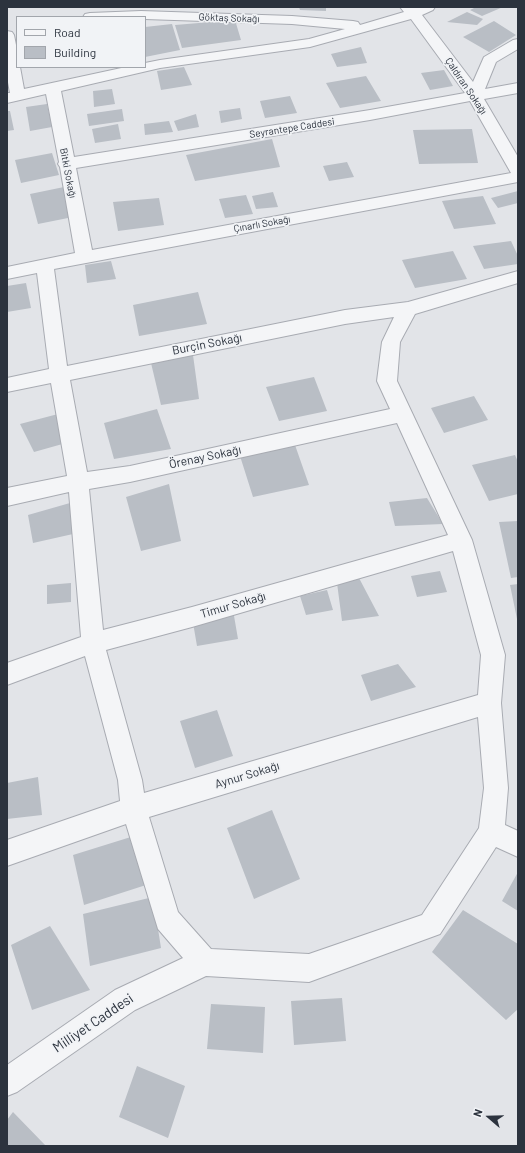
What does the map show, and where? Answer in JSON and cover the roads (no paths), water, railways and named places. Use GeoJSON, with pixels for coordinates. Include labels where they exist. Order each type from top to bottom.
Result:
{"type":"FeatureCollection","features":[{"type":"Feature","properties":{"kind":"street"},"geometry":{"type":"LineString","coordinates":[[146,67],[310,43],[368,26],[410,10],[428,7]]}},
{"type":"Feature","properties":{"kind":"street","name":"Çaldıran Sokağı"},"geometry":{"type":"LineString","coordinates":[[410,10],[475,96],[518,171]]}},
{"type":"Feature","properties":{"kind":"street","name":"Göktaş Sokağı"},"geometry":{"type":"LineString","coordinates":[[116,16],[141,15],[292,20],[368,26]]}},
{"type":"Feature","properties":{"kind":"street"},"geometry":{"type":"LineString","coordinates":[[7,35],[12,97],[142,68]]}},
{"type":"Feature","properties":{"kind":"street"},"geometry":{"type":"LineString","coordinates":[[475,96],[489,60],[518,43]]}},
{"type":"Feature","properties":{"kind":"street","name":"Bitki Sokağı"},"geometry":{"type":"LineString","coordinates":[[53,88],[66,164],[85,257]]}},
{"type":"Feature","properties":{"kind":"street","name":"Seyrantepe Caddesi"},"geometry":{"type":"LineString","coordinates":[[66,164],[370,115],[518,88]]}},
{"type":"Feature","properties":{"kind":"street","name":"Çınarlı Sokağı"},"geometry":{"type":"LineString","coordinates":[[7,273],[85,257],[518,177]]}},
{"type":"Feature","properties":{"kind":"street"},"geometry":{"type":"LineString","coordinates":[[45,266],[59,374],[78,482],[93,643],[130,780],[134,809],[167,920],[205,962],[309,968],[431,925],[491,832],[496,788],[489,703],[493,655],[461,540],[386,381],[391,342],[408,309]]}},
{"type":"Feature","properties":{"kind":"street","name":"Burçin Sokağı"},"geometry":{"type":"LineString","coordinates":[[7,385],[345,317],[408,309],[518,277]]}},
{"type":"Feature","properties":{"kind":"street","name":"Örenay Sokağı"},"geometry":{"type":"LineString","coordinates":[[7,497],[78,482],[130,474],[402,414]]}},
{"type":"Feature","properties":{"kind":"street","name":"Timur Sokağı"},"geometry":{"type":"LineString","coordinates":[[7,674],[93,643],[192,617],[461,540]]}},
{"type":"Feature","properties":{"kind":"street","name":"Aynur Sokağı"},"geometry":{"type":"LineString","coordinates":[[7,853],[134,809],[489,703]]}},
{"type":"Feature","properties":{"kind":"street"},"geometry":{"type":"LineString","coordinates":[[491,832],[518,844]]}},
{"type":"Feature","properties":{"kind":"street","name":"Milliyet Caddesi"},"geometry":{"type":"LineString","coordinates":[[7,1082],[125,1000],[205,962]]}}]}
